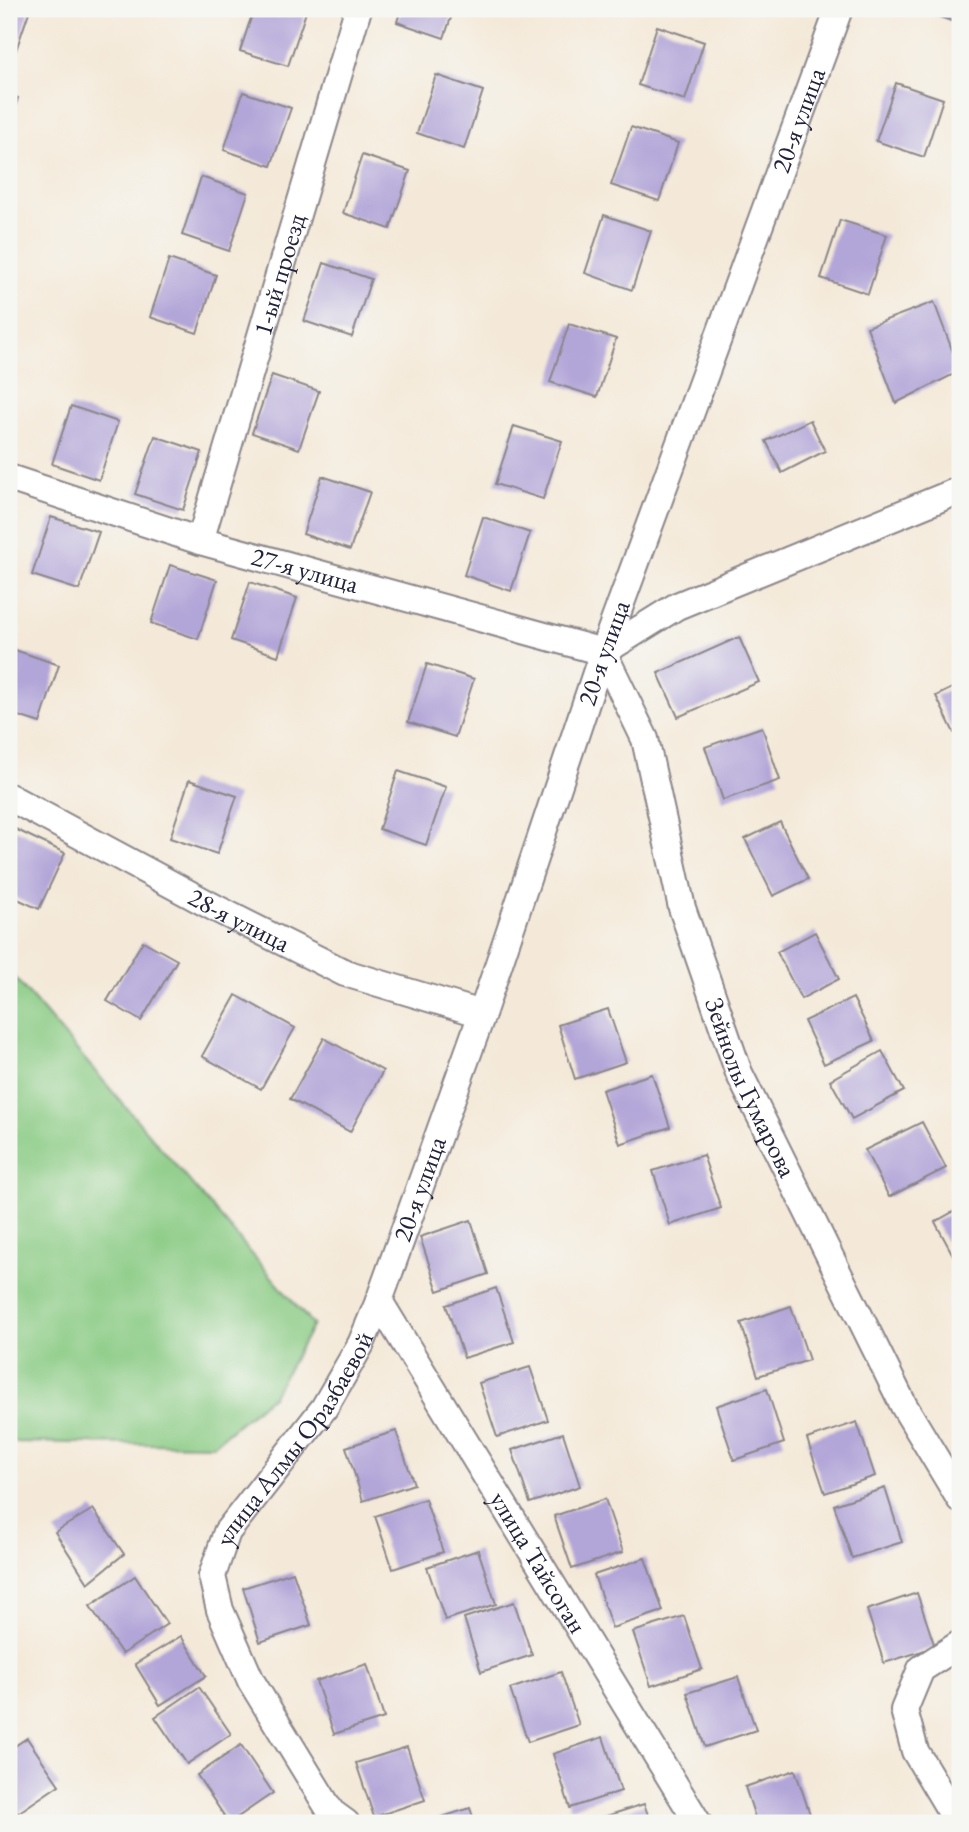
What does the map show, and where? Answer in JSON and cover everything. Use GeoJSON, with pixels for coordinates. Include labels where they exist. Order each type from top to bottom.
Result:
{"type":"FeatureCollection","features":[{"type":"Feature","properties":{"kind":"street","name":"1-ый проезд"},"geometry":{"type":"LineString","coordinates":[[200,541],[358,9]]}},
{"type":"Feature","properties":{"kind":"street","name":"20-я улица"},"geometry":{"type":"LineString","coordinates":[[379,1301],[482,1014],[603,652],[839,9]]}},
{"type":"Feature","properties":{"kind":"street","name":"27-я улица"},"geometry":{"type":"LineString","coordinates":[[9,478],[200,541],[603,652]]}},
{"type":"Feature","properties":{"kind":"street"},"geometry":{"type":"LineString","coordinates":[[603,652],[677,606],[960,490]]}},
{"type":"Feature","properties":{"kind":"street","name":"Зейнолы Гумарова"},"geometry":{"type":"LineString","coordinates":[[603,652],[645,739],[682,908],[739,1073],[904,1406],[960,1499]]}},
{"type":"Feature","properties":{"kind":"street","name":"28-я улица"},"geometry":{"type":"LineString","coordinates":[[9,797],[219,910],[345,973],[482,1014]]}},
{"type":"Feature","properties":{"kind":"street","name":"улица Алмы Оразбаевой"},"geometry":{"type":"LineString","coordinates":[[329,1820],[250,1681],[220,1611],[212,1576],[228,1532],[324,1408],[361,1344],[379,1301]]}},
{"type":"Feature","properties":{"kind":"street","name":"улица Тайсоган"},"geometry":{"type":"LineString","coordinates":[[379,1301],[698,1823]]}},
{"type":"Feature","properties":{"kind":"street"},"geometry":{"type":"LineString","coordinates":[[958,1823],[915,1751],[904,1710],[922,1669],[960,1644]]}},
{"type":"Feature","properties":{"kind":"green space"},"geometry":{"type":"Polygon","coordinates":[[[9,971],[313,1325],[273,1395],[213,1445],[9,1442],[9,971]]]}},
{"type":"Feature","properties":{"kind":"building"},"geometry":{"type":"Polygon","coordinates":[[[9,9],[30,9],[15,53],[9,51],[9,9]]]}},
{"type":"Feature","properties":{"kind":"building"},"geometry":{"type":"Polygon","coordinates":[[[254,9],[307,9],[288,66],[240,51],[254,9]]]}},
{"type":"Feature","properties":{"kind":"building"},"geometry":{"type":"Polygon","coordinates":[[[401,9],[454,9],[444,38],[397,22],[401,9]]]}},
{"type":"Feature","properties":{"kind":"building"},"geometry":{"type":"Polygon","coordinates":[[[960,9],[960,24],[923,11],[960,9]]]}},
{"type":"Feature","properties":{"kind":"building"},"geometry":{"type":"Polygon","coordinates":[[[657,26],[704,42],[685,100],[638,85],[657,26]]]}},
{"type":"Feature","properties":{"kind":"building"},"geometry":{"type":"Polygon","coordinates":[[[436,75],[483,91],[464,149],[417,133],[436,75]]]}},
{"type":"Feature","properties":{"kind":"building"},"geometry":{"type":"Polygon","coordinates":[[[896,83],[943,99],[924,157],[876,141],[896,83]]]}},
{"type":"Feature","properties":{"kind":"building"},"geometry":{"type":"Polygon","coordinates":[[[243,92],[291,108],[271,166],[224,150],[243,92]]]}},
{"type":"Feature","properties":{"kind":"building"},"geometry":{"type":"Polygon","coordinates":[[[9,95],[18,98],[9,125],[9,95]]]}},
{"type":"Feature","properties":{"kind":"building"},"geometry":{"type":"Polygon","coordinates":[[[631,127],[678,143],[659,201],[611,185],[631,127]]]}},
{"type":"Feature","properties":{"kind":"building"},"geometry":{"type":"Polygon","coordinates":[[[362,155],[410,171],[390,229],[343,213],[362,155]]]}},
{"type":"Feature","properties":{"kind":"building"},"geometry":{"type":"Polygon","coordinates":[[[201,177],[248,193],[229,251],[182,235],[201,177]]]}},
{"type":"Feature","properties":{"kind":"building"},"geometry":{"type":"Polygon","coordinates":[[[604,215],[651,231],[632,290],[585,273],[604,215]]]}},
{"type":"Feature","properties":{"kind":"building"},"geometry":{"type":"Polygon","coordinates":[[[840,220],[887,235],[868,294],[821,278],[840,220]]]}},
{"type":"Feature","properties":{"kind":"building"},"geometry":{"type":"Polygon","coordinates":[[[169,259],[216,275],[197,333],[150,317],[169,259]]]}},
{"type":"Feature","properties":{"kind":"building"},"geometry":{"type":"Polygon","coordinates":[[[324,263],[371,279],[352,337],[304,321],[324,263]]]}},
{"type":"Feature","properties":{"kind":"building"},"geometry":{"type":"Polygon","coordinates":[[[934,302],[960,371],[896,403],[867,327],[934,302]]]}},
{"type":"Feature","properties":{"kind":"building"},"geometry":{"type":"Polygon","coordinates":[[[569,324],[616,339],[597,397],[550,382],[569,324]]]}},
{"type":"Feature","properties":{"kind":"building"},"geometry":{"type":"Polygon","coordinates":[[[272,375],[319,391],[299,449],[252,433],[272,375]]]}},
{"type":"Feature","properties":{"kind":"building"},"geometry":{"type":"Polygon","coordinates":[[[71,406],[118,422],[99,480],[52,464],[71,406]]]}},
{"type":"Feature","properties":{"kind":"building"},"geometry":{"type":"Polygon","coordinates":[[[810,420],[825,451],[782,473],[766,441],[810,420]]]}},
{"type":"Feature","properties":{"kind":"building"},"geometry":{"type":"Polygon","coordinates":[[[514,426],[562,441],[543,499],[495,484],[514,426]]]}},
{"type":"Feature","properties":{"kind":"building"},"geometry":{"type":"Polygon","coordinates":[[[155,436],[202,452],[183,510],[135,494],[155,436]]]}},
{"type":"Feature","properties":{"kind":"building"},"geometry":{"type":"Polygon","coordinates":[[[322,476],[370,492],[350,550],[303,534],[322,476]]]}},
{"type":"Feature","properties":{"kind":"building"},"geometry":{"type":"Polygon","coordinates":[[[51,517],[99,532],[79,590],[32,575],[51,517]]]}},
{"type":"Feature","properties":{"kind":"building"},"geometry":{"type":"Polygon","coordinates":[[[483,517],[530,533],[511,591],[464,575],[483,517]]]}},
{"type":"Feature","properties":{"kind":"building"},"geometry":{"type":"Polygon","coordinates":[[[170,565],[217,580],[198,639],[151,623],[170,565]]]}},
{"type":"Feature","properties":{"kind":"building"},"geometry":{"type":"Polygon","coordinates":[[[250,582],[297,598],[278,656],[231,640],[250,582]]]}},
{"type":"Feature","properties":{"kind":"building"},"geometry":{"type":"Polygon","coordinates":[[[739,637],[759,682],[678,717],[658,673],[739,637]]]}},
{"type":"Feature","properties":{"kind":"building"},"geometry":{"type":"Polygon","coordinates":[[[12,649],[59,665],[40,723],[9,713],[9,659],[12,649]]]}},
{"type":"Feature","properties":{"kind":"building"},"geometry":{"type":"Polygon","coordinates":[[[427,664],[474,679],[455,737],[408,722],[427,664]]]}},
{"type":"Feature","properties":{"kind":"building"},"geometry":{"type":"Polygon","coordinates":[[[960,684],[960,730],[954,733],[936,696],[960,684]]]}},
{"type":"Feature","properties":{"kind":"building"},"geometry":{"type":"Polygon","coordinates":[[[762,727],[780,780],[723,800],[705,747],[762,727]]]}},
{"type":"Feature","properties":{"kind":"building"},"geometry":{"type":"Polygon","coordinates":[[[398,771],[446,787],[426,845],[379,829],[398,771]]]}},
{"type":"Feature","properties":{"kind":"building"},"geometry":{"type":"Polygon","coordinates":[[[189,780],[237,796],[217,854],[170,838],[189,780]]]}},
{"type":"Feature","properties":{"kind":"building"},"geometry":{"type":"Polygon","coordinates":[[[780,822],[808,879],[773,896],[745,839],[780,822]]]}},
{"type":"Feature","properties":{"kind":"building"},"geometry":{"type":"Polygon","coordinates":[[[13,828],[65,853],[39,909],[9,895],[9,838],[13,828]]]}},
{"type":"Feature","properties":{"kind":"building"},"geometry":{"type":"Polygon","coordinates":[[[815,932],[839,979],[801,999],[777,952],[815,932]]]}},
{"type":"Feature","properties":{"kind":"building"},"geometry":{"type":"Polygon","coordinates":[[[143,941],[177,960],[141,1021],[107,1001],[143,941]]]}},
{"type":"Feature","properties":{"kind":"building"},"geometry":{"type":"Polygon","coordinates":[[[236,995],[295,1028],[261,1089],[202,1056],[236,995]]]}},
{"type":"Feature","properties":{"kind":"building"},"geometry":{"type":"Polygon","coordinates":[[[853,998],[874,1041],[824,1064],[804,1021],[853,998]]]}},
{"type":"Feature","properties":{"kind":"building"},"geometry":{"type":"Polygon","coordinates":[[[608,1009],[626,1062],[575,1079],[558,1025],[608,1009]]]}},
{"type":"Feature","properties":{"kind":"building"},"geometry":{"type":"Polygon","coordinates":[[[324,1038],[383,1071],[350,1132],[290,1099],[324,1038]]]}},
{"type":"Feature","properties":{"kind":"building"},"geometry":{"type":"Polygon","coordinates":[[[882,1051],[904,1091],[852,1119],[830,1080],[882,1051]]]}},
{"type":"Feature","properties":{"kind":"building"},"geometry":{"type":"Polygon","coordinates":[[[652,1074],[670,1127],[620,1144],[602,1090],[652,1074]]]}},
{"type":"Feature","properties":{"kind":"building"},"geometry":{"type":"Polygon","coordinates":[[[922,1122],[946,1168],[889,1197],[865,1150],[922,1122]]]}},
{"type":"Feature","properties":{"kind":"building"},"geometry":{"type":"Polygon","coordinates":[[[703,1155],[721,1208],[670,1225],[653,1171],[703,1155]]]}},
{"type":"Feature","properties":{"kind":"building"},"geometry":{"type":"Polygon","coordinates":[[[960,1208],[960,1268],[935,1222],[960,1208]]]}},
{"type":"Feature","properties":{"kind":"building"},"geometry":{"type":"Polygon","coordinates":[[[471,1220],[488,1274],[438,1291],[420,1237],[471,1220]]]}},
{"type":"Feature","properties":{"kind":"building"},"geometry":{"type":"Polygon","coordinates":[[[496,1288],[514,1342],[464,1358],[446,1305],[496,1288]]]}},
{"type":"Feature","properties":{"kind":"building"},"geometry":{"type":"Polygon","coordinates":[[[791,1306],[809,1360],[758,1376],[741,1323],[791,1306]]]}},
{"type":"Feature","properties":{"kind":"building"},"geometry":{"type":"Polygon","coordinates":[[[530,1367],[548,1420],[497,1437],[479,1383],[530,1367]]]}},
{"type":"Feature","properties":{"kind":"building"},"geometry":{"type":"Polygon","coordinates":[[[767,1389],[784,1443],[734,1460],[716,1406],[767,1389]]]}},
{"type":"Feature","properties":{"kind":"building"},"geometry":{"type":"Polygon","coordinates":[[[857,1422],[875,1476],[825,1493],[807,1439],[857,1422]]]}},
{"type":"Feature","properties":{"kind":"building"},"geometry":{"type":"Polygon","coordinates":[[[396,1431],[414,1484],[363,1501],[346,1447],[396,1431]]]}},
{"type":"Feature","properties":{"kind":"building"},"geometry":{"type":"Polygon","coordinates":[[[563,1433],[580,1486],[530,1503],[512,1450],[563,1433]]]}},
{"type":"Feature","properties":{"kind":"building"},"geometry":{"type":"Polygon","coordinates":[[[885,1488],[902,1542],[852,1558],[834,1505],[885,1488]]]}},
{"type":"Feature","properties":{"kind":"building"},"geometry":{"type":"Polygon","coordinates":[[[425,1499],[443,1552],[393,1569],[375,1516],[425,1499]]]}},
{"type":"Feature","properties":{"kind":"building"},"geometry":{"type":"Polygon","coordinates":[[[605,1499],[623,1552],[572,1569],[554,1516],[605,1499]]]}},
{"type":"Feature","properties":{"kind":"building"},"geometry":{"type":"Polygon","coordinates":[[[93,1509],[124,1554],[88,1583],[55,1532],[93,1509]]]}},
{"type":"Feature","properties":{"kind":"building"},"geometry":{"type":"Polygon","coordinates":[[[478,1550],[496,1604],[445,1620],[427,1567],[478,1550]]]}},
{"type":"Feature","properties":{"kind":"building"},"geometry":{"type":"Polygon","coordinates":[[[645,1558],[663,1611],[612,1628],[594,1575],[645,1558]]]}},
{"type":"Feature","properties":{"kind":"building"},"geometry":{"type":"Polygon","coordinates":[[[293,1572],[311,1625],[260,1642],[243,1588],[293,1572]]]}},
{"type":"Feature","properties":{"kind":"building"},"geometry":{"type":"Polygon","coordinates":[[[135,1576],[167,1624],[122,1654],[90,1606],[135,1576]]]}},
{"type":"Feature","properties":{"kind":"building"},"geometry":{"type":"Polygon","coordinates":[[[917,1593],[935,1647],[884,1663],[867,1610],[917,1593]]]}},
{"type":"Feature","properties":{"kind":"building"},"geometry":{"type":"Polygon","coordinates":[[[514,1602],[532,1655],[481,1672],[464,1618],[514,1602]]]}},
{"type":"Feature","properties":{"kind":"building"},"geometry":{"type":"Polygon","coordinates":[[[684,1616],[702,1669],[651,1686],[633,1632],[684,1616]]]}},
{"type":"Feature","properties":{"kind":"building"},"geometry":{"type":"Polygon","coordinates":[[[181,1636],[206,1676],[160,1705],[135,1664],[181,1636]]]}},
{"type":"Feature","properties":{"kind":"building"},"geometry":{"type":"Polygon","coordinates":[[[367,1664],[384,1718],[334,1734],[316,1681],[367,1664]]]}},
{"type":"Feature","properties":{"kind":"building"},"geometry":{"type":"Polygon","coordinates":[[[561,1672],[579,1725],[528,1742],[510,1689],[561,1672]]]}},
{"type":"Feature","properties":{"kind":"building"},"geometry":{"type":"Polygon","coordinates":[[[738,1677],[756,1730],[705,1747],[687,1693],[738,1677]]]}},
{"type":"Feature","properties":{"kind":"building"},"geometry":{"type":"Polygon","coordinates":[[[199,1687],[231,1734],[187,1764],[155,1717],[199,1687]]]}},
{"type":"Feature","properties":{"kind":"building"},"geometry":{"type":"Polygon","coordinates":[[[603,1737],[621,1791],[570,1808],[553,1754],[603,1737]]]}},
{"type":"Feature","properties":{"kind":"building"},"geometry":{"type":"Polygon","coordinates":[[[27,1738],[59,1785],[15,1815],[9,1807],[9,1750],[27,1738]]]}},
{"type":"Feature","properties":{"kind":"building"},"geometry":{"type":"Polygon","coordinates":[[[241,1745],[273,1793],[229,1823],[197,1775],[241,1745]]]}},
{"type":"Feature","properties":{"kind":"building"},"geometry":{"type":"Polygon","coordinates":[[[407,1747],[425,1800],[374,1817],[356,1763],[407,1747]]]}},
{"type":"Feature","properties":{"kind":"building"},"geometry":{"type":"Polygon","coordinates":[[[795,1770],[813,1823],[757,1823],[745,1787],[795,1770]]]}},
{"type":"Feature","properties":{"kind":"building"},"geometry":{"type":"Polygon","coordinates":[[[644,1804],[651,1823],[595,1823],[594,1820],[644,1804]]]}},
{"type":"Feature","properties":{"kind":"building"},"geometry":{"type":"Polygon","coordinates":[[[470,1808],[475,1823],[424,1823],[470,1808]]]}}]}
